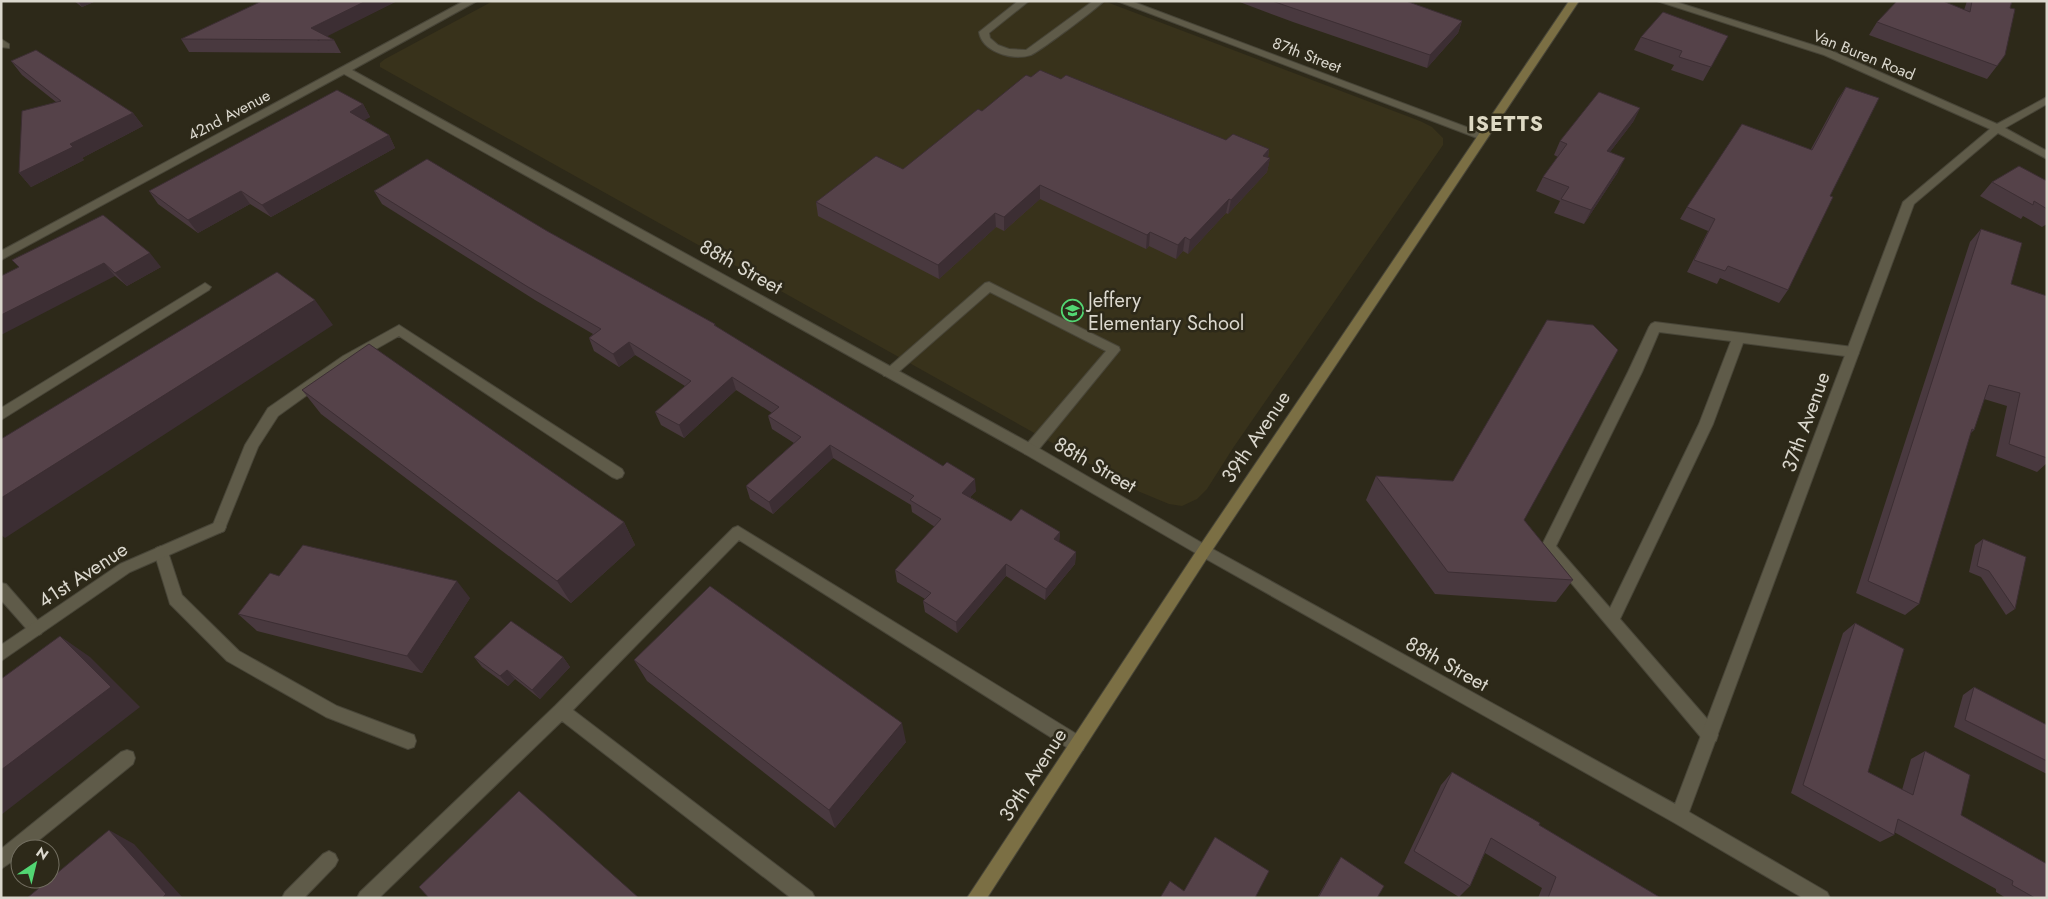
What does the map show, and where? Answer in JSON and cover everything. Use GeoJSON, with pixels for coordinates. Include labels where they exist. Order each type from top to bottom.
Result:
{"type":"FeatureCollection","features":[{"type":"Feature","properties":{"kind":"main road","name":"39th Avenue"},"geometry":{"type":"LineString","coordinates":[[976,898],[1204,551],[1481,136],[1574,1]]}},
{"type":"Feature","properties":{"kind":"street","name":"42nd Avenue"},"geometry":{"type":"LineString","coordinates":[[1,256],[472,1]]}},
{"type":"Feature","properties":{"kind":"street"},"geometry":{"type":"LineString","coordinates":[[1024,1],[984,32],[983,37],[986,42],[1011,53],[1021,55],[1029,52],[1099,1]]}},
{"type":"Feature","properties":{"kind":"street","name":"87th Street"},"geometry":{"type":"LineString","coordinates":[[1122,1],[1481,136]]}},
{"type":"Feature","properties":{"kind":"street","name":"Van Buren Road"},"geometry":{"type":"LineString","coordinates":[[1662,1],[1828,53],[1997,128],[2047,156]]}},
{"type":"Feature","properties":{"kind":"street","name":"88th Street"},"geometry":{"type":"LineString","coordinates":[[346,70],[1030,450],[1204,551],[1680,816],[1821,898]]}},
{"type":"Feature","properties":{"kind":"street","name":"37th Avenue"},"geometry":{"type":"LineString","coordinates":[[1680,816],[1909,202],[1997,128],[2047,100]]}},
{"type":"Feature","properties":{"kind":"street"},"geometry":{"type":"LineString","coordinates":[[889,372],[989,286],[1114,350],[1030,450]]}},
{"type":"Feature","properties":{"kind":"street"},"geometry":{"type":"LineString","coordinates":[[1710,735],[1548,547],[1635,372],[1655,327],[1853,352]]}},
{"type":"Feature","properties":{"kind":"street","name":"41st Avenue"},"geometry":{"type":"LineString","coordinates":[[1,654],[125,568],[219,527],[252,445],[273,412],[348,358],[399,330],[617,473]]}},
{"type":"Feature","properties":{"kind":"street"},"geometry":{"type":"LineString","coordinates":[[1612,620],[1706,424],[1739,337]]}},
{"type":"Feature","properties":{"kind":"street"},"geometry":{"type":"LineString","coordinates":[[366,898],[561,711],[738,532],[1077,744]]}},
{"type":"Feature","properties":{"kind":"street"},"geometry":{"type":"LineString","coordinates":[[160,552],[174,599],[233,656],[332,712],[408,741]]}},
{"type":"Feature","properties":{"kind":"street"},"geometry":{"type":"LineString","coordinates":[[1,589],[36,629]]}},
{"type":"Feature","properties":{"kind":"street"},"geometry":{"type":"LineString","coordinates":[[561,711],[806,898]]}},
{"type":"Feature","properties":{"kind":"street"},"geometry":{"type":"LineString","coordinates":[[1,860],[127,758]]}},
{"type":"Feature","properties":{"kind":"street"},"geometry":{"type":"LineString","coordinates":[[291,898],[329,860]]}},
{"type":"Feature","properties":{"kind":"lane"},"geometry":{"type":"LineString","coordinates":[[1,415],[205,287]]}},
{"type":"Feature","properties":{"kind":"shaded area","name":"Jeffery Elementary School"},"geometry":{"type":"Polygon","coordinates":[[[493,1],[1104,1],[1420,121],[1432,127],[1443,138],[1443,145],[1233,448],[1207,489],[1197,499],[1182,506],[1169,504],[1140,492],[380,67],[380,63],[385,59],[493,1]]]}},
{"type":"Feature","properties":{"kind":"building"},"geometry":{"type":"Polygon","coordinates":[[[262,1],[366,1],[311,28],[334,40],[181,39],[262,1]]]}},
{"type":"Feature","properties":{"kind":"building"},"geometry":{"type":"Polygon","coordinates":[[[1272,1],[1406,1],[1462,21],[1430,55],[1272,1]]]}},
{"type":"Feature","properties":{"kind":"building"},"geometry":{"type":"Polygon","coordinates":[[[1897,1],[1943,1],[1970,12],[1972,1],[2012,1],[2010,8],[2015,9],[2005,55],[1997,66],[1877,22],[1897,1]]]}},
{"type":"Feature","properties":{"kind":"building"},"geometry":{"type":"Polygon","coordinates":[[[1663,12],[1728,36],[1711,67],[1679,57],[1682,51],[1641,37],[1663,12]]]}},
{"type":"Feature","properties":{"kind":"building"},"geometry":{"type":"Polygon","coordinates":[[[36,50],[133,113],[70,144],[73,147],[19,173],[22,111],[61,101],[11,61],[36,50]]]}},
{"type":"Feature","properties":{"kind":"building"},"geometry":{"type":"Polygon","coordinates":[[[1040,70],[1061,79],[1066,75],[1226,140],[1233,134],[1269,149],[1263,156],[1270,158],[1190,240],[1185,237],[1178,245],[1150,232],[1147,235],[1040,185],[1004,217],[995,213],[938,265],[816,202],[876,156],[903,169],[978,109],[982,111],[1026,75],[1031,77],[1040,70]]]}},
{"type":"Feature","properties":{"kind":"building"},"geometry":{"type":"Polygon","coordinates":[[[1846,87],[1879,98],[1830,196],[1833,197],[1788,290],[1728,266],[1725,271],[1694,260],[1715,219],[1687,207],[1742,124],[1812,150],[1846,87]]]}},
{"type":"Feature","properties":{"kind":"building"},"geometry":{"type":"Polygon","coordinates":[[[337,90],[363,104],[350,112],[389,135],[262,205],[241,191],[188,220],[149,191],[337,90]]]}},
{"type":"Feature","properties":{"kind":"building"},"geometry":{"type":"Polygon","coordinates":[[[1599,92],[1640,108],[1607,151],[1625,158],[1591,210],[1561,199],[1569,187],[1543,177],[1567,144],[1560,141],[1599,92]]]}},
{"type":"Feature","properties":{"kind":"building"},"geometry":{"type":"Polygon","coordinates":[[[427,159],[547,231],[715,324],[943,466],[947,462],[975,479],[962,493],[1011,521],[1021,509],[1060,532],[1054,539],[1076,552],[1046,589],[1006,564],[956,622],[923,601],[931,593],[895,570],[941,519],[910,500],[914,496],[830,445],[769,502],[746,486],[801,437],[768,416],[779,407],[732,377],[679,425],[655,412],[691,381],[629,342],[613,354],[589,338],[601,329],[528,287],[374,191],[427,159]]]}},
{"type":"Feature","properties":{"kind":"building"},"geometry":{"type":"Polygon","coordinates":[[[2019,166],[2047,181],[2047,209],[2034,201],[2033,205],[1992,182],[2019,166]]]}},
{"type":"Feature","properties":{"kind":"building"},"geometry":{"type":"Polygon","coordinates":[[[103,215],[150,253],[115,273],[104,263],[1,315],[1,276],[19,267],[12,260],[103,215]]]}},
{"type":"Feature","properties":{"kind":"building"},"geometry":{"type":"Polygon","coordinates":[[[1981,229],[2022,243],[2011,284],[2047,296],[2047,458],[2009,444],[2020,393],[1989,385],[1974,430],[1972,429],[1919,604],[1868,581],[1981,229]]]}},
{"type":"Feature","properties":{"kind":"building"},"geometry":{"type":"Polygon","coordinates":[[[277,272],[315,300],[1,498],[1,439],[277,272]]]}},
{"type":"Feature","properties":{"kind":"building"},"geometry":{"type":"Polygon","coordinates":[[[1547,320],[1593,325],[1618,350],[1524,520],[1573,580],[1448,572],[1376,476],[1453,481],[1547,320]]]}},
{"type":"Feature","properties":{"kind":"building"},"geometry":{"type":"Polygon","coordinates":[[[369,344],[624,522],[557,581],[302,390],[369,344]]]}},
{"type":"Feature","properties":{"kind":"building"},"geometry":{"type":"Polygon","coordinates":[[[1983,539],[2026,557],[2015,609],[1989,571],[1977,566],[1983,539]]]}},
{"type":"Feature","properties":{"kind":"building"},"geometry":{"type":"Polygon","coordinates":[[[303,545],[457,581],[407,656],[238,614],[270,573],[279,576],[303,545]]]}},
{"type":"Feature","properties":{"kind":"building"},"geometry":{"type":"Polygon","coordinates":[[[710,586],[902,723],[829,810],[634,660],[710,586]]]}},
{"type":"Feature","properties":{"kind":"building"},"geometry":{"type":"Polygon","coordinates":[[[511,621],[563,657],[532,690],[507,670],[500,676],[474,657],[511,621]]]}},
{"type":"Feature","properties":{"kind":"building"},"geometry":{"type":"Polygon","coordinates":[[[1855,623],[1904,649],[1868,772],[1913,795],[1925,751],[1970,775],[1961,815],[2047,864],[2047,898],[2035,898],[2012,885],[2013,881],[1898,819],[1894,835],[1803,785],[1855,623]]]}},
{"type":"Feature","properties":{"kind":"building"},"geometry":{"type":"Polygon","coordinates":[[[60,636],[111,687],[1,770],[1,679],[60,636]]]}},
{"type":"Feature","properties":{"kind":"building"},"geometry":{"type":"Polygon","coordinates":[[[1974,687],[2047,725],[2047,761],[1965,720],[1974,687]]]}},
{"type":"Feature","properties":{"kind":"building"},"geometry":{"type":"Polygon","coordinates":[[[1452,772],[1540,823],[1539,825],[1661,898],[1548,898],[1556,877],[1491,838],[1470,886],[1414,851],[1452,772]]]}},
{"type":"Feature","properties":{"kind":"building"},"geometry":{"type":"Polygon","coordinates":[[[519,791],[639,898],[429,898],[419,887],[519,791]]]}},
{"type":"Feature","properties":{"kind":"building"},"geometry":{"type":"Polygon","coordinates":[[[109,830],[166,894],[162,898],[27,898],[38,889],[60,889],[60,871],[109,830]]]}},
{"type":"Feature","properties":{"kind":"building"},"geometry":{"type":"Polygon","coordinates":[[[1215,837],[1269,871],[1255,898],[1160,898],[1170,881],[1184,891],[1215,837]]]}},
{"type":"Feature","properties":{"kind":"building"},"geometry":{"type":"Polygon","coordinates":[[[1341,857],[1384,886],[1377,898],[1318,898],[1341,857]]]}},
{"type":"Feature","properties":{"kind":"place","name":"Jeffery Elementary School"},"geometry":{"type":"Point","coordinates":[1072,311]}},
{"type":"Feature","properties":{"kind":"district","name":"ISETTS"},"geometry":{"type":"Point","coordinates":[1506,124]}}]}
